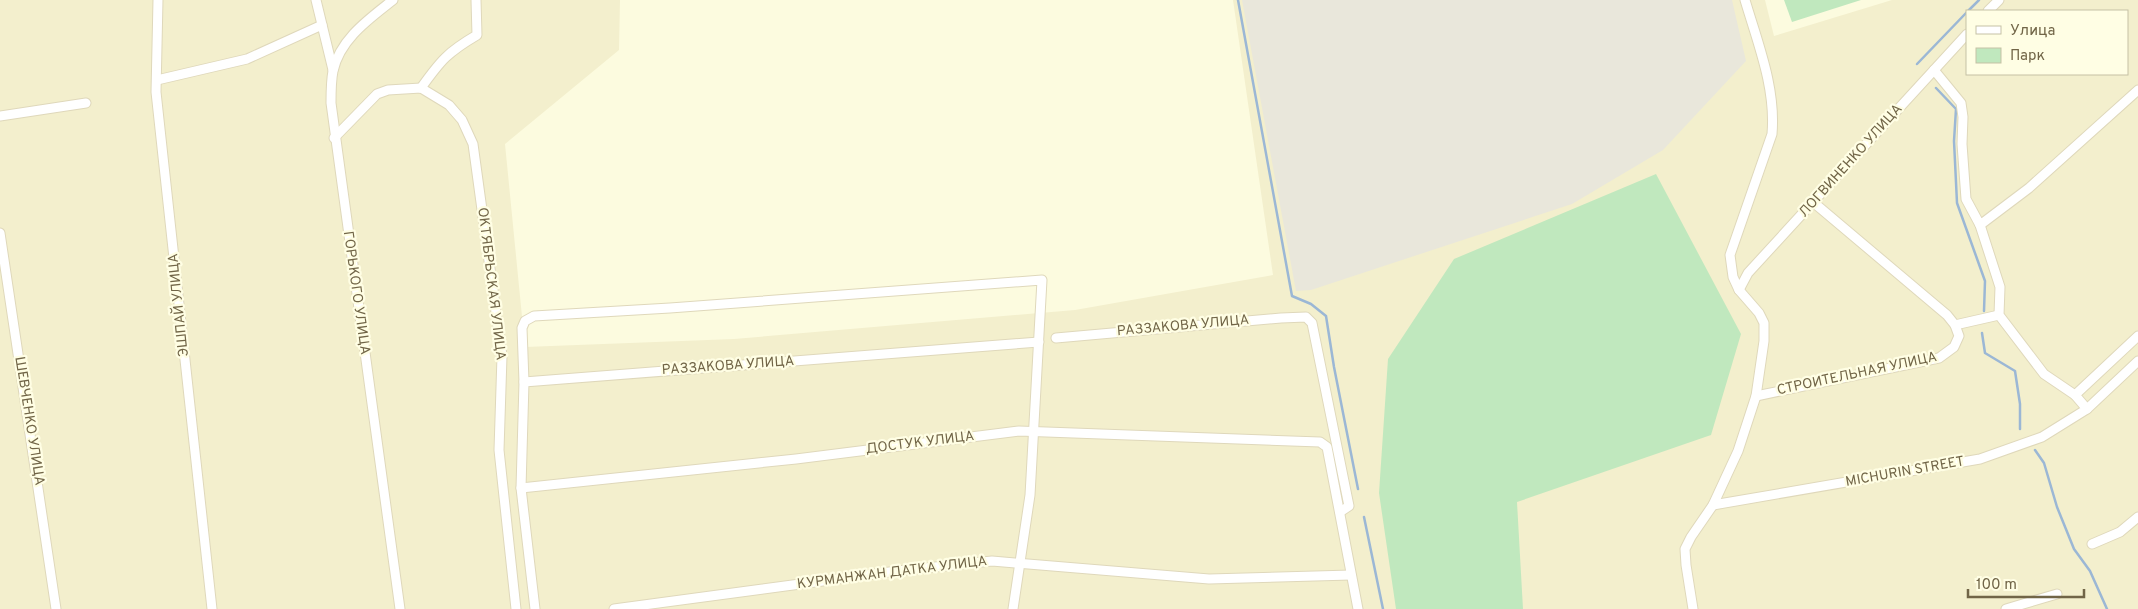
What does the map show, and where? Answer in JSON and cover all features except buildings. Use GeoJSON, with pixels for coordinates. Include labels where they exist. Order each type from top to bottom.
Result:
{"type":"FeatureCollection","features":[{"type":"Feature","properties":{"kind":"street","name":"ЭШПАЙ УЛИЦА"},"geometry":{"type":"LineString","coordinates":[[158,0],[157,102],[212,609]]}},
{"type":"Feature","properties":{"kind":"street"},"geometry":{"type":"LineString","coordinates":[[316,0],[333,71]]}},
{"type":"Feature","properties":{"kind":"street","name":"ГОРЬКОГО УЛИЦА"},"geometry":{"type":"LineString","coordinates":[[393,0],[363,23],[350,37],[339,55],[333,71],[331,103],[334,138],[400,609]]}},
{"type":"Feature","properties":{"kind":"street"},"geometry":{"type":"LineString","coordinates":[[334,138],[377,94],[388,90],[421,88],[441,60],[454,49],[477,35],[476,0]]}},
{"type":"Feature","properties":{"kind":"street"},"geometry":{"type":"LineString","coordinates":[[1693,609],[1685,549],[1713,505],[1738,451],[1756,396],[1764,341],[1764,323],[1759,313],[1739,290],[1733,277],[1730,255],[1772,134],[1774,114],[1770,84],[1746,0]]}},
{"type":"Feature","properties":{"kind":"street"},"geometry":{"type":"LineString","coordinates":[[1989,10],[1999,0]]}},
{"type":"Feature","properties":{"kind":"street"},"geometry":{"type":"LineString","coordinates":[[157,80],[247,59],[264,53],[322,25]]}},
{"type":"Feature","properties":{"kind":"street","name":"ЛОГВИНЕНКО УЛИЦА"},"geometry":{"type":"LineString","coordinates":[[1739,290],[1748,273],[1966,35]]}},
{"type":"Feature","properties":{"kind":"street"},"geometry":{"type":"LineString","coordinates":[[1934,70],[1961,103],[1964,117],[1962,144],[1966,199],[1980,225],[2000,287],[1999,315],[2044,374],[2074,395],[2087,409]]}},
{"type":"Feature","properties":{"kind":"street","name":"ОКТЯБРЬСКАЯ УЛИЦА"},"geometry":{"type":"LineString","coordinates":[[421,88],[449,105],[462,120],[473,144],[502,356],[499,450],[516,609]]}},
{"type":"Feature","properties":{"kind":"street"},"geometry":{"type":"LineString","coordinates":[[1980,225],[2029,188],[2138,90]]}},
{"type":"Feature","properties":{"kind":"street"},"geometry":{"type":"LineString","coordinates":[[0,116],[86,102]]}},
{"type":"Feature","properties":{"kind":"street"},"geometry":{"type":"LineString","coordinates":[[1813,202],[1947,315],[1955,325],[1999,315]]}},
{"type":"Feature","properties":{"kind":"street","name":"ШЕВЧЕНКО УЛИЦА"},"geometry":{"type":"LineString","coordinates":[[0,233],[56,609]]}},
{"type":"Feature","properties":{"kind":"street"},"geometry":{"type":"LineString","coordinates":[[535,609],[521,488],[524,382],[522,328],[525,321],[534,316],[670,308],[1042,280],[1030,495],[1013,609]]}},
{"type":"Feature","properties":{"kind":"street","name":"РАЗЗАКОВА УЛИЦА"},"geometry":{"type":"LineString","coordinates":[[1056,338],[1306,317],[1312,323],[1349,506],[1340,512]]}},
{"type":"Feature","properties":{"kind":"street","name":"СТРОИТЕЛЬНАЯ УЛИЦА"},"geometry":{"type":"LineString","coordinates":[[1756,396],[1939,358],[1954,348],[1957,342],[1959,336],[1955,325]]}},
{"type":"Feature","properties":{"kind":"street"},"geometry":{"type":"LineString","coordinates":[[2074,395],[2138,336]]}},
{"type":"Feature","properties":{"kind":"street","name":"РАЗЗАКОВА УЛИЦА"},"geometry":{"type":"LineString","coordinates":[[524,382],[1039,342]]}},
{"type":"Feature","properties":{"kind":"street","name":"MICHURIN STREET"},"geometry":{"type":"LineString","coordinates":[[1713,505],[1980,459],[2042,437],[2087,409],[2138,361]]}},
{"type":"Feature","properties":{"kind":"street","name":"ДОСТУК УЛИЦА"},"geometry":{"type":"LineString","coordinates":[[521,488],[796,459],[1034,430],[1320,442],[1327,447],[1340,512]]}},
{"type":"Feature","properties":{"kind":"street"},"geometry":{"type":"LineString","coordinates":[[1340,512],[1358,609]]}},
{"type":"Feature","properties":{"kind":"street"},"geometry":{"type":"LineString","coordinates":[[2092,544],[2120,532],[2138,517]]}},
{"type":"Feature","properties":{"kind":"street","name":"КУРМАНЖАН ДАТКА УЛИЦА"},"geometry":{"type":"LineString","coordinates":[[614,609],[897,571],[992,561],[1209,579],[1351,575]]}},
{"type":"Feature","properties":{"kind":"street"},"geometry":{"type":"LineString","coordinates":[[2006,609],[2057,594]]}},
{"type":"Feature","properties":{"kind":"shaded area"},"geometry":{"type":"Polygon","coordinates":[[[0,0],[620,0],[619,50],[505,144],[525,347],[734,339],[1075,310],[1273,275],[1233,0],[1765,0],[1774,36],[1892,0],[2138,0],[2138,609],[0,609],[0,0]]]}},
{"type":"Feature","properties":{"kind":"shaded area"},"geometry":{"type":"Polygon","coordinates":[[[1242,0],[1732,0],[1746,61],[1663,150],[1572,204],[1311,290],[1296,291],[1242,0]]]}},
{"type":"Feature","properties":{"kind":"green space"},"geometry":{"type":"Polygon","coordinates":[[[1784,0],[1861,0],[1792,22],[1784,0]]]}},
{"type":"Feature","properties":{"kind":"green space"},"geometry":{"type":"Polygon","coordinates":[[[1656,174],[1741,334],[1711,435],[1517,502],[1523,609],[1396,609],[1379,493],[1388,359],[1454,259],[1656,174]]]}},
{"type":"Feature","properties":{"kind":"waterway"},"geometry":{"type":"LineString","coordinates":[[1238,0],[1292,296],[1311,304],[1326,316],[1358,489]]}},
{"type":"Feature","properties":{"kind":"waterway"},"geometry":{"type":"LineString","coordinates":[[1969,10],[1979,0]]}},
{"type":"Feature","properties":{"kind":"waterway"},"geometry":{"type":"LineString","coordinates":[[1917,64],[1966,13]]}},
{"type":"Feature","properties":{"kind":"waterway"},"geometry":{"type":"LineString","coordinates":[[1936,88],[1956,109],[1954,141],[1957,203],[1985,281],[1984,311]]}},
{"type":"Feature","properties":{"kind":"waterway"},"geometry":{"type":"LineString","coordinates":[[1982,333],[1985,353],[2015,371],[2020,404],[2020,429]]}},
{"type":"Feature","properties":{"kind":"waterway"},"geometry":{"type":"LineString","coordinates":[[2035,450],[2044,463],[2057,507],[2074,549],[2090,571],[2107,609]]}},
{"type":"Feature","properties":{"kind":"waterway"},"geometry":{"type":"LineString","coordinates":[[1364,517],[1383,609]]}}]}
